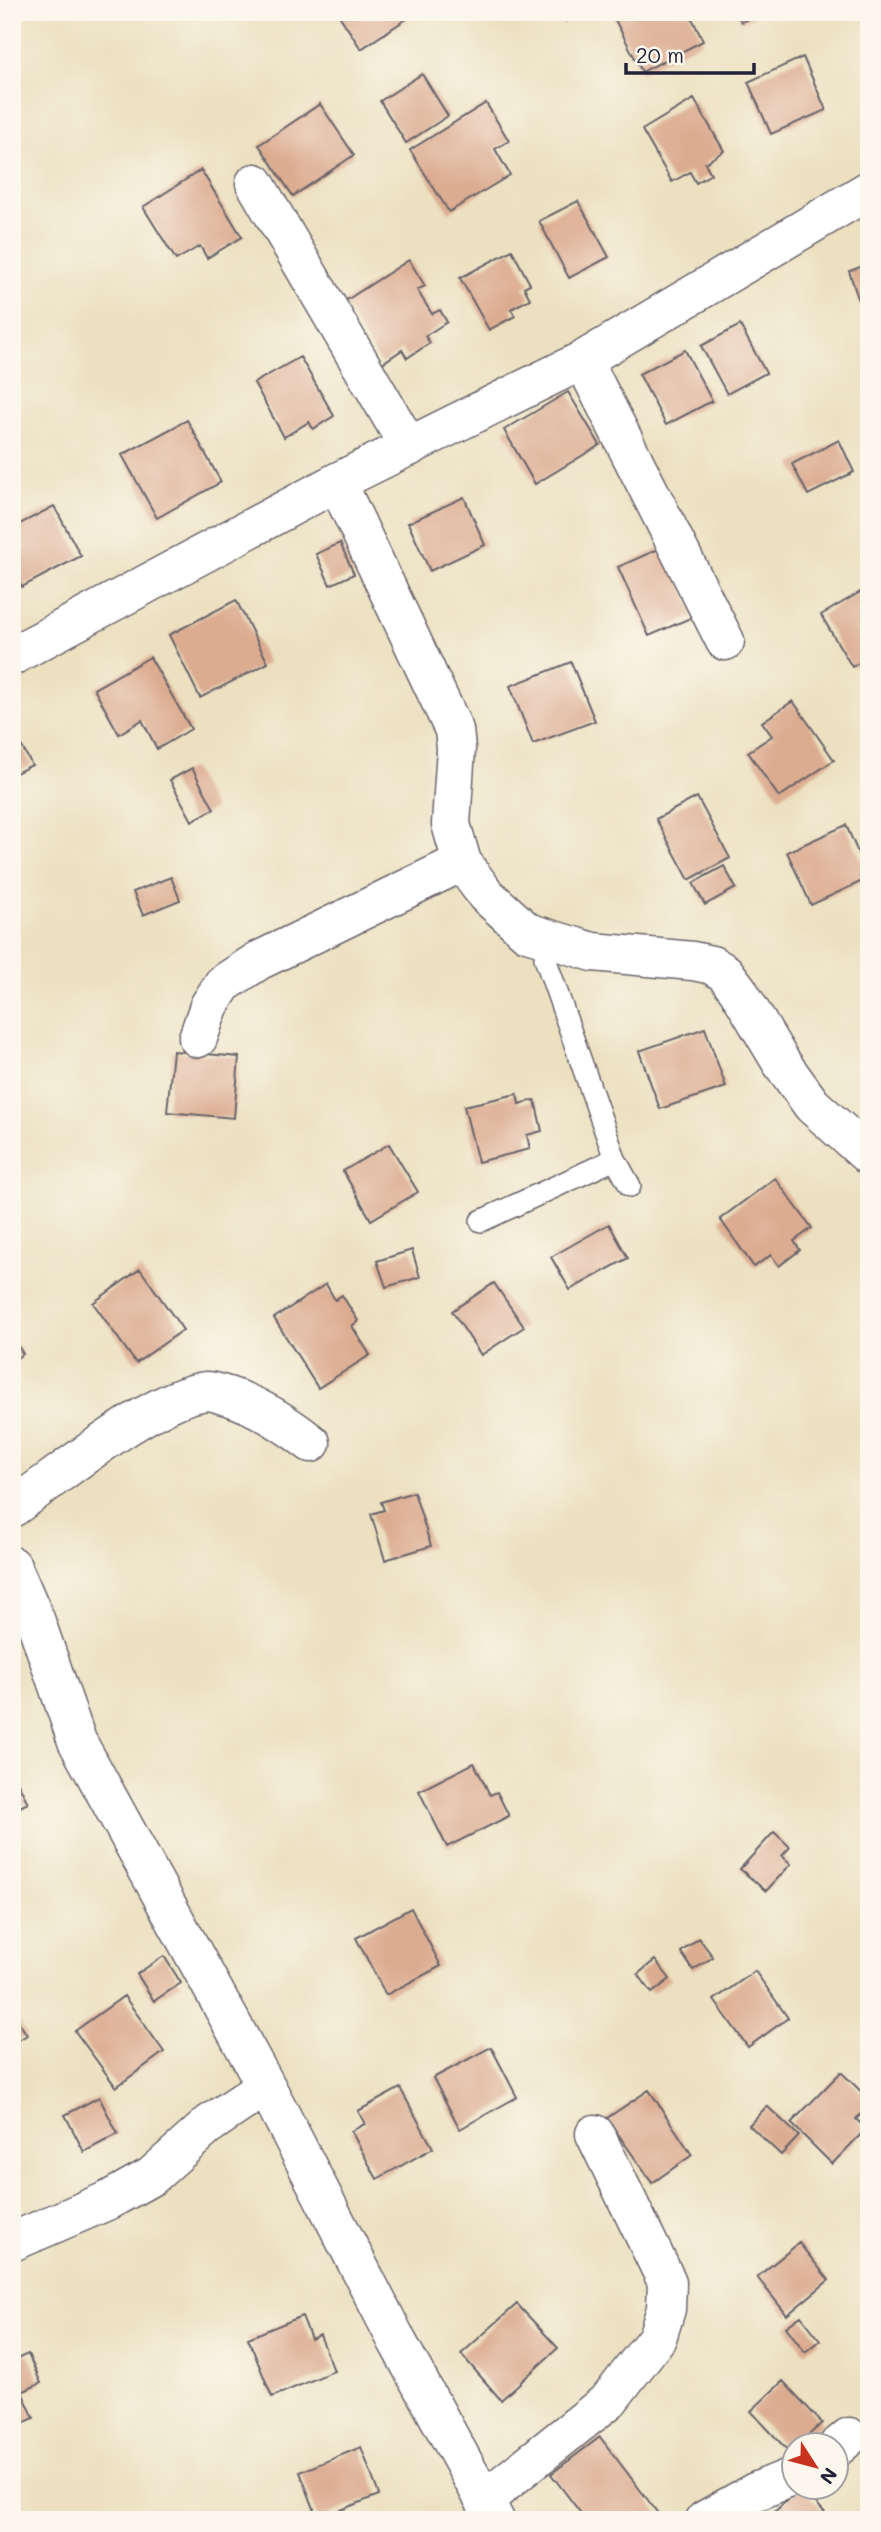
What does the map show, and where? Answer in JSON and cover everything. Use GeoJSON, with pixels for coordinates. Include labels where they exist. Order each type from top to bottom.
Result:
{"type":"FeatureCollection","features":[{"type":"Feature","properties":{"kind":"street"},"geometry":{"type":"LineString","coordinates":[[255,183],[409,447]]}},
{"type":"Feature","properties":{"kind":"street"},"geometry":{"type":"LineString","coordinates":[[12,656],[337,482],[583,360],[869,190]]}},
{"type":"Feature","properties":{"kind":"street"},"geometry":{"type":"LineString","coordinates":[[583,360],[724,641]]}},
{"type":"Feature","properties":{"kind":"street"},"geometry":{"type":"LineString","coordinates":[[337,482],[454,730],[456,748],[451,824],[462,862],[486,895],[527,932],[593,952],[693,961],[712,965],[725,973],[781,1062],[812,1105],[869,1156]]}},
{"type":"Feature","properties":{"kind":"street"},"geometry":{"type":"LineString","coordinates":[[198,1038],[209,1006],[223,984],[258,961],[462,862]]}},
{"type":"Feature","properties":{"kind":"street"},"geometry":{"type":"LineString","coordinates":[[12,1508],[108,1440],[172,1401],[209,1391],[248,1403],[281,1421],[311,1443]]}},
{"type":"Feature","properties":{"kind":"street"},"geometry":{"type":"LineString","coordinates":[[12,1566],[35,1619],[77,1741],[266,2086],[397,2341],[490,2509],[609,2400],[657,2338],[666,2309],[667,2282],[595,2134]]}},
{"type":"Feature","properties":{"kind":"street"},"geometry":{"type":"LineString","coordinates":[[12,2242],[109,2200],[152,2176],[211,2123],[266,2086]]}},
{"type":"Feature","properties":{"kind":"street"},"geometry":{"type":"LineString","coordinates":[[705,2520],[780,2481]]}},
{"type":"Feature","properties":{"kind":"lane"},"geometry":{"type":"LineString","coordinates":[[547,938],[545,958],[615,1159],[630,1186]]}},
{"type":"Feature","properties":{"kind":"lane"},"geometry":{"type":"LineString","coordinates":[[481,1221],[615,1159]]}},
{"type":"Feature","properties":{"kind":"building"},"geometry":{"type":"Polygon","coordinates":[[[224,12],[243,12],[231,21],[224,12]]]}},
{"type":"Feature","properties":{"kind":"building"},"geometry":{"type":"Polygon","coordinates":[[[337,12],[417,12],[361,49],[337,12]]]}},
{"type":"Feature","properties":{"kind":"building"},"geometry":{"type":"Polygon","coordinates":[[[561,12],[581,12],[566,21],[561,12]]]}},
{"type":"Feature","properties":{"kind":"building"},"geometry":{"type":"Polygon","coordinates":[[[689,12],[703,41],[642,72],[612,14],[689,12]]]}},
{"type":"Feature","properties":{"kind":"building"},"geometry":{"type":"Polygon","coordinates":[[[737,12],[765,12],[741,22],[737,12]]]}},
{"type":"Feature","properties":{"kind":"building"},"geometry":{"type":"Polygon","coordinates":[[[803,57],[826,110],[771,134],[748,82],[803,57]]]}},
{"type":"Feature","properties":{"kind":"building"},"geometry":{"type":"Polygon","coordinates":[[[422,74],[448,116],[406,143],[380,101],[422,74]]]}},
{"type":"Feature","properties":{"kind":"building"},"geometry":{"type":"Polygon","coordinates":[[[694,99],[724,151],[705,163],[711,174],[696,183],[690,172],[672,182],[642,130],[694,99]]]}},
{"type":"Feature","properties":{"kind":"building"},"geometry":{"type":"Polygon","coordinates":[[[486,103],[509,141],[495,149],[510,175],[449,212],[410,150],[486,103]]]}},
{"type":"Feature","properties":{"kind":"building"},"geometry":{"type":"Polygon","coordinates":[[[320,104],[354,155],[293,196],[259,145],[320,104]]]}},
{"type":"Feature","properties":{"kind":"building"},"geometry":{"type":"Polygon","coordinates":[[[201,170],[242,237],[207,258],[200,246],[176,260],[143,207],[201,170]]]}},
{"type":"Feature","properties":{"kind":"building"},"geometry":{"type":"Polygon","coordinates":[[[578,201],[609,257],[569,278],[539,221],[578,201]]]}},
{"type":"Feature","properties":{"kind":"building"},"geometry":{"type":"Polygon","coordinates":[[[512,250],[530,284],[524,287],[530,299],[511,309],[515,316],[489,330],[460,278],[512,250]]]}},
{"type":"Feature","properties":{"kind":"building"},"geometry":{"type":"Polygon","coordinates":[[[409,260],[425,286],[417,290],[432,314],[440,310],[447,322],[425,336],[430,343],[407,358],[402,350],[381,364],[342,303],[409,260]]]}},
{"type":"Feature","properties":{"kind":"building"},"geometry":{"type":"Polygon","coordinates":[[[869,264],[869,328],[868,328],[849,271],[869,264]]]}},
{"type":"Feature","properties":{"kind":"building"},"geometry":{"type":"Polygon","coordinates":[[[740,325],[766,373],[727,394],[701,346],[740,325]]]}},
{"type":"Feature","properties":{"kind":"building"},"geometry":{"type":"Polygon","coordinates":[[[685,350],[712,401],[666,425],[639,374],[685,350]]]}},
{"type":"Feature","properties":{"kind":"building"},"geometry":{"type":"Polygon","coordinates":[[[300,357],[334,416],[313,429],[309,422],[284,437],[254,383],[300,357]]]}},
{"type":"Feature","properties":{"kind":"building"},"geometry":{"type":"Polygon","coordinates":[[[568,392],[600,445],[535,484],[504,430],[568,392]]]}},
{"type":"Feature","properties":{"kind":"building"},"geometry":{"type":"Polygon","coordinates":[[[187,420],[221,482],[157,518],[122,455],[187,420]]]}},
{"type":"Feature","properties":{"kind":"building"},"geometry":{"type":"Polygon","coordinates":[[[839,440],[854,472],[808,495],[792,464],[839,440]]]}},
{"type":"Feature","properties":{"kind":"building"},"geometry":{"type":"Polygon","coordinates":[[[464,497],[485,545],[430,571],[408,523],[464,497]]]}},
{"type":"Feature","properties":{"kind":"building"},"geometry":{"type":"Polygon","coordinates":[[[54,506],[81,556],[22,587],[12,569],[12,528],[54,506]]]}},
{"type":"Feature","properties":{"kind":"building"},"geometry":{"type":"Polygon","coordinates":[[[340,543],[354,574],[330,585],[316,554],[340,543]]]}},
{"type":"Feature","properties":{"kind":"building"},"geometry":{"type":"Polygon","coordinates":[[[665,546],[695,616],[649,636],[618,567],[665,546]]]}},
{"type":"Feature","properties":{"kind":"building"},"geometry":{"type":"Polygon","coordinates":[[[869,587],[869,657],[852,667],[821,615],[869,587]]]}},
{"type":"Feature","properties":{"kind":"building"},"geometry":{"type":"Polygon","coordinates":[[[236,600],[268,663],[200,698],[169,635],[236,600]]]}},
{"type":"Feature","properties":{"kind":"building"},"geometry":{"type":"Polygon","coordinates":[[[150,657],[191,729],[157,749],[142,720],[119,734],[94,689],[150,657]]]}},
{"type":"Feature","properties":{"kind":"building"},"geometry":{"type":"Polygon","coordinates":[[[571,662],[595,721],[533,744],[510,686],[571,662]]]}},
{"type":"Feature","properties":{"kind":"building"},"geometry":{"type":"Polygon","coordinates":[[[793,701],[834,760],[779,797],[748,752],[772,736],[762,722],[793,701]]]}},
{"type":"Feature","properties":{"kind":"building"},"geometry":{"type":"Polygon","coordinates":[[[12,729],[32,765],[12,775],[12,729]]]}},
{"type":"Feature","properties":{"kind":"building"},"geometry":{"type":"Polygon","coordinates":[[[192,768],[214,809],[192,821],[170,780],[192,768]]]}},
{"type":"Feature","properties":{"kind":"building"},"geometry":{"type":"Polygon","coordinates":[[[697,797],[730,858],[689,880],[656,819],[697,797]]]}},
{"type":"Feature","properties":{"kind":"building"},"geometry":{"type":"Polygon","coordinates":[[[846,825],[869,878],[811,905],[787,852],[846,825]]]}},
{"type":"Feature","properties":{"kind":"building"},"geometry":{"type":"Polygon","coordinates":[[[724,866],[736,888],[705,905],[693,883],[724,866]]]}},
{"type":"Feature","properties":{"kind":"building"},"geometry":{"type":"Polygon","coordinates":[[[171,877],[180,900],[143,915],[133,892],[171,877]]]}},
{"type":"Feature","properties":{"kind":"building"},"geometry":{"type":"Polygon","coordinates":[[[705,1028],[726,1087],[660,1109],[639,1051],[705,1028]]]}},
{"type":"Feature","properties":{"kind":"building"},"geometry":{"type":"Polygon","coordinates":[[[173,1051],[239,1057],[234,1118],[167,1112],[173,1051]]]}},
{"type":"Feature","properties":{"kind":"building"},"geometry":{"type":"Polygon","coordinates":[[[517,1094],[519,1104],[535,1100],[542,1131],[527,1135],[530,1149],[478,1162],[464,1106],[517,1094]]]}},
{"type":"Feature","properties":{"kind":"building"},"geometry":{"type":"Polygon","coordinates":[[[389,1144],[418,1192],[371,1220],[343,1171],[389,1144]]]}},
{"type":"Feature","properties":{"kind":"building"},"geometry":{"type":"Polygon","coordinates":[[[775,1178],[812,1228],[794,1241],[800,1250],[779,1266],[771,1255],[754,1267],[720,1219],[775,1178]]]}},
{"type":"Feature","properties":{"kind":"building"},"geometry":{"type":"Polygon","coordinates":[[[609,1224],[628,1258],[570,1290],[551,1257],[609,1224]]]}},
{"type":"Feature","properties":{"kind":"building"},"geometry":{"type":"Polygon","coordinates":[[[412,1250],[420,1277],[386,1287],[377,1261],[412,1250]]]}},
{"type":"Feature","properties":{"kind":"building"},"geometry":{"type":"Polygon","coordinates":[[[140,1269],[183,1330],[136,1363],[93,1303],[140,1269]]]}},
{"type":"Feature","properties":{"kind":"building"},"geometry":{"type":"Polygon","coordinates":[[[494,1283],[524,1327],[481,1355],[452,1311],[494,1283]]]}},
{"type":"Feature","properties":{"kind":"building"},"geometry":{"type":"Polygon","coordinates":[[[326,1284],[335,1300],[342,1295],[358,1321],[352,1326],[370,1355],[318,1388],[274,1318],[326,1284]]]}},
{"type":"Feature","properties":{"kind":"building"},"geometry":{"type":"Polygon","coordinates":[[[12,1337],[23,1354],[12,1361],[12,1337]]]}},
{"type":"Feature","properties":{"kind":"building"},"geometry":{"type":"Polygon","coordinates":[[[414,1492],[431,1546],[385,1560],[371,1514],[384,1510],[381,1502],[414,1492]]]}},
{"type":"Feature","properties":{"kind":"building"},"geometry":{"type":"Polygon","coordinates":[[[474,1763],[490,1795],[497,1792],[509,1816],[447,1847],[419,1791],[474,1763]]]}},
{"type":"Feature","properties":{"kind":"building"},"geometry":{"type":"Polygon","coordinates":[[[12,1771],[28,1803],[12,1811],[12,1771]]]}},
{"type":"Feature","properties":{"kind":"building"},"geometry":{"type":"Polygon","coordinates":[[[774,1832],[790,1847],[782,1856],[791,1864],[766,1891],[740,1869],[774,1832]]]}},
{"type":"Feature","properties":{"kind":"building"},"geometry":{"type":"Polygon","coordinates":[[[411,1908],[441,1966],[386,1995],[356,1938],[411,1908]]]}},
{"type":"Feature","properties":{"kind":"building"},"geometry":{"type":"Polygon","coordinates":[[[699,1938],[713,1957],[693,1970],[681,1952],[699,1938]]]}},
{"type":"Feature","properties":{"kind":"building"},"geometry":{"type":"Polygon","coordinates":[[[164,1956],[181,1983],[154,2001],[137,1974],[164,1956]]]}},
{"type":"Feature","properties":{"kind":"building"},"geometry":{"type":"Polygon","coordinates":[[[655,1960],[670,1979],[652,1993],[638,1974],[655,1960]]]}},
{"type":"Feature","properties":{"kind":"building"},"geometry":{"type":"Polygon","coordinates":[[[755,1971],[788,2018],[748,2047],[714,2000],[755,1971]]]}},
{"type":"Feature","properties":{"kind":"building"},"geometry":{"type":"Polygon","coordinates":[[[124,1996],[164,2052],[116,2087],[75,2031],[124,1996]]]}},
{"type":"Feature","properties":{"kind":"building"},"geometry":{"type":"Polygon","coordinates":[[[12,2012],[27,2035],[12,2044],[12,2012]]]}},
{"type":"Feature","properties":{"kind":"building"},"geometry":{"type":"Polygon","coordinates":[[[491,2047],[517,2097],[460,2129],[433,2078],[491,2047]]]}},
{"type":"Feature","properties":{"kind":"building"},"geometry":{"type":"Polygon","coordinates":[[[841,2072],[869,2099],[869,2106],[856,2119],[866,2129],[832,2164],[791,2123],[841,2072]]]}},
{"type":"Feature","properties":{"kind":"building"},"geometry":{"type":"Polygon","coordinates":[[[400,2088],[433,2148],[377,2179],[351,2131],[365,2124],[358,2111],[400,2088]]]}},
{"type":"Feature","properties":{"kind":"building"},"geometry":{"type":"Polygon","coordinates":[[[649,2090],[692,2155],[652,2183],[607,2118],[649,2090]]]}},
{"type":"Feature","properties":{"kind":"building"},"geometry":{"type":"Polygon","coordinates":[[[99,2097],[118,2134],[84,2152],[65,2115],[99,2097]]]}},
{"type":"Feature","properties":{"kind":"building"},"geometry":{"type":"Polygon","coordinates":[[[767,2106],[799,2136],[781,2155],[749,2125],[767,2106]]]}},
{"type":"Feature","properties":{"kind":"building"},"geometry":{"type":"Polygon","coordinates":[[[799,2243],[829,2280],[787,2315],[757,2277],[799,2243]]]}},
{"type":"Feature","properties":{"kind":"building"},"geometry":{"type":"Polygon","coordinates":[[[517,2304],[558,2348],[501,2400],[461,2354],[517,2304]]]}},
{"type":"Feature","properties":{"kind":"building"},"geometry":{"type":"Polygon","coordinates":[[[302,2316],[311,2339],[320,2335],[334,2371],[272,2397],[248,2338],[302,2316]]]}},
{"type":"Feature","properties":{"kind":"building"},"geometry":{"type":"Polygon","coordinates":[[[801,2316],[820,2340],[805,2352],[786,2327],[801,2316]]]}},
{"type":"Feature","properties":{"kind":"building"},"geometry":{"type":"Polygon","coordinates":[[[28,2354],[41,2383],[22,2392],[34,2418],[12,2428],[12,2361],[28,2354]]]}},
{"type":"Feature","properties":{"kind":"building"},"geometry":{"type":"Polygon","coordinates":[[[783,2381],[822,2423],[814,2430],[780,2430],[780,2442],[751,2411],[783,2381]]]}},
{"type":"Feature","properties":{"kind":"building"},"geometry":{"type":"Polygon","coordinates":[[[600,2437],[657,2512],[647,2520],[586,2520],[551,2474],[600,2437]]]}},
{"type":"Feature","properties":{"kind":"building"},"geometry":{"type":"Polygon","coordinates":[[[361,2447],[379,2495],[318,2519],[300,2472],[361,2447]]]}},
{"type":"Feature","properties":{"kind":"building"},"geometry":{"type":"Polygon","coordinates":[[[787,2500],[813,2500],[832,2520],[766,2520],[787,2500]]]}}]}
